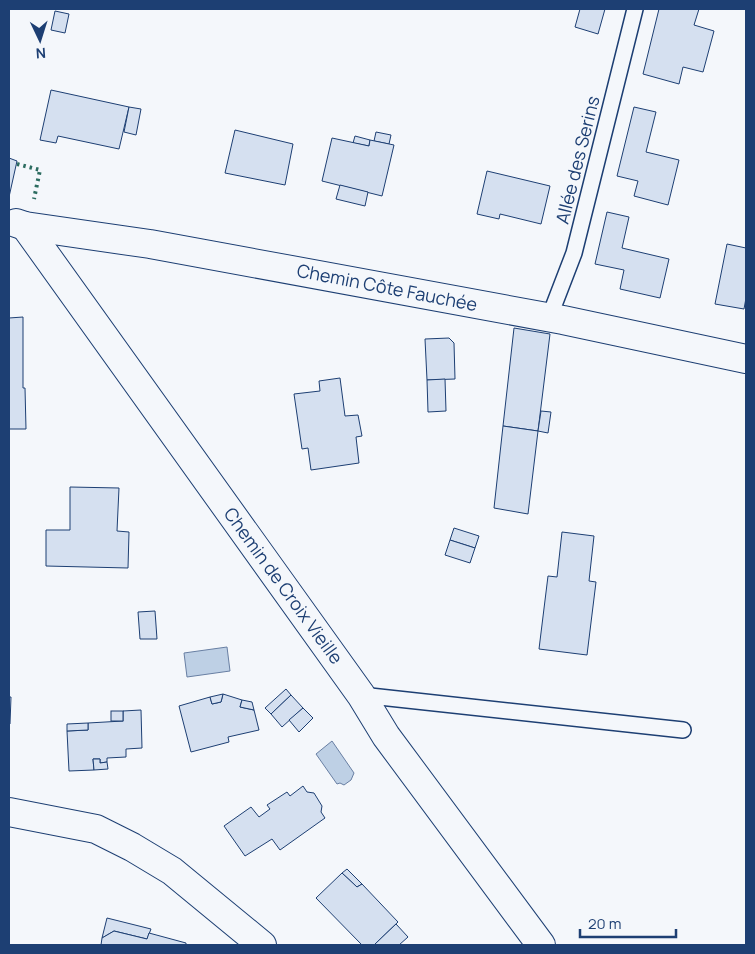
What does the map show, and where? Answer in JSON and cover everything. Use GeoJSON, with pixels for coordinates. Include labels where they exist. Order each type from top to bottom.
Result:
{"type":"FeatureCollection","features":[{"type":"Feature","properties":{"kind":"street","name":"Chemin Côte Fauchée"},"geometry":{"type":"LineString","coordinates":[[17,224],[150,244],[549,318],[746,359]]}},
{"type":"Feature","properties":{"kind":"street","name":"Chemin de Croix Vieille"},"geometry":{"type":"LineString","coordinates":[[17,224],[361,695],[386,736],[541,945]]}},
{"type":"Feature","properties":{"kind":"street"},"geometry":{"type":"LineString","coordinates":[[9,812],[96,829],[172,870],[262,945]]}},
{"type":"Feature","properties":{"kind":"lane","name":"Allée des Serins"},"geometry":{"type":"LineString","coordinates":[[549,318],[574,253],[636,9]]}},
{"type":"Feature","properties":{"kind":"lane"},"geometry":{"type":"LineString","coordinates":[[361,695],[683,730]]}},
{"type":"Feature","properties":{"kind":"water"},"geometry":{"type":"Polygon","coordinates":[[[227,647],[230,671],[187,677],[184,653],[227,647]]]}},
{"type":"Feature","properties":{"kind":"water"},"geometry":{"type":"Polygon","coordinates":[[[332,741],[354,773],[351,780],[344,785],[337,784],[316,754],[332,741]]]}},
{"type":"Feature","properties":{"kind":"building"},"geometry":{"type":"Polygon","coordinates":[[[580,9],[605,9],[598,34],[575,27],[580,9]]]}},
{"type":"Feature","properties":{"kind":"building"},"geometry":{"type":"Polygon","coordinates":[[[659,9],[699,9],[694,25],[714,31],[703,72],[683,67],[679,84],[643,74],[659,9]]]}},
{"type":"Feature","properties":{"kind":"building"},"geometry":{"type":"Polygon","coordinates":[[[55,11],[69,14],[65,33],[51,30],[55,11]]]}},
{"type":"Feature","properties":{"kind":"building"},"geometry":{"type":"Polygon","coordinates":[[[51,90],[129,107],[119,149],[58,136],[56,143],[40,140],[51,90]]]}},
{"type":"Feature","properties":{"kind":"building"},"geometry":{"type":"Polygon","coordinates":[[[129,107],[141,109],[136,135],[124,132],[129,107]]]}},
{"type":"Feature","properties":{"kind":"building"},"geometry":{"type":"Polygon","coordinates":[[[634,107],[656,112],[646,152],[679,160],[668,205],[634,196],[638,181],[617,176],[634,107]]]}},
{"type":"Feature","properties":{"kind":"building"},"geometry":{"type":"Polygon","coordinates":[[[235,130],[293,144],[285,185],[225,173],[235,130]]]}},
{"type":"Feature","properties":{"kind":"building"},"geometry":{"type":"Polygon","coordinates":[[[376,132],[391,135],[389,144],[374,141],[376,132]]]}},
{"type":"Feature","properties":{"kind":"building"},"geometry":{"type":"Polygon","coordinates":[[[355,136],[370,140],[369,146],[353,143],[355,136]]]}},
{"type":"Feature","properties":{"kind":"building"},"geometry":{"type":"Polygon","coordinates":[[[332,138],[369,146],[370,140],[394,145],[382,196],[322,181],[332,138]]]}},
{"type":"Feature","properties":{"kind":"building"},"geometry":{"type":"Polygon","coordinates":[[[9,158],[17,161],[9,197],[9,158]]]}},
{"type":"Feature","properties":{"kind":"building"},"geometry":{"type":"Polygon","coordinates":[[[487,171],[550,186],[541,224],[500,214],[499,219],[477,214],[487,171]]]}},
{"type":"Feature","properties":{"kind":"building"},"geometry":{"type":"Polygon","coordinates":[[[340,185],[368,192],[365,206],[336,199],[340,185]]]}},
{"type":"Feature","properties":{"kind":"building"},"geometry":{"type":"Polygon","coordinates":[[[607,212],[629,217],[622,248],[669,259],[660,298],[620,289],[624,270],[595,264],[607,212]]]}},
{"type":"Feature","properties":{"kind":"building"},"geometry":{"type":"Polygon","coordinates":[[[727,244],[746,248],[746,298],[744,309],[715,304],[727,244]]]}},
{"type":"Feature","properties":{"kind":"building"},"geometry":{"type":"Polygon","coordinates":[[[23,317],[23,388],[25,388],[26,429],[9,429],[9,318],[23,317]]]}},
{"type":"Feature","properties":{"kind":"building"},"geometry":{"type":"Polygon","coordinates":[[[514,328],[550,334],[538,431],[503,426],[514,328]]]}},
{"type":"Feature","properties":{"kind":"building"},"geometry":{"type":"Polygon","coordinates":[[[449,338],[454,343],[455,379],[427,380],[425,339],[449,338]]]}},
{"type":"Feature","properties":{"kind":"building"},"geometry":{"type":"Polygon","coordinates":[[[340,378],[345,416],[358,415],[362,436],[356,437],[359,463],[311,470],[308,448],[302,449],[294,394],[320,391],[319,381],[340,378]]]}},
{"type":"Feature","properties":{"kind":"building"},"geometry":{"type":"Polygon","coordinates":[[[445,379],[446,411],[428,412],[427,380],[445,379]]]}},
{"type":"Feature","properties":{"kind":"building"},"geometry":{"type":"Polygon","coordinates":[[[541,411],[551,412],[548,433],[538,431],[541,411]]]}},
{"type":"Feature","properties":{"kind":"building"},"geometry":{"type":"Polygon","coordinates":[[[503,426],[538,431],[528,514],[494,508],[503,426]]]}},
{"type":"Feature","properties":{"kind":"building"},"geometry":{"type":"Polygon","coordinates":[[[70,487],[119,488],[117,531],[129,532],[128,568],[46,566],[46,530],[70,530],[70,487]]]}},
{"type":"Feature","properties":{"kind":"building"},"geometry":{"type":"Polygon","coordinates":[[[454,528],[479,536],[475,548],[450,540],[454,528]]]}},
{"type":"Feature","properties":{"kind":"building"},"geometry":{"type":"Polygon","coordinates":[[[562,532],[594,536],[589,581],[596,582],[587,655],[539,649],[548,576],[557,577],[562,532]]]}},
{"type":"Feature","properties":{"kind":"building"},"geometry":{"type":"Polygon","coordinates":[[[450,540],[475,548],[470,563],[445,555],[450,540]]]}},
{"type":"Feature","properties":{"kind":"building"},"geometry":{"type":"Polygon","coordinates":[[[155,611],[157,639],[140,639],[138,612],[155,611]]]}},
{"type":"Feature","properties":{"kind":"building"},"geometry":{"type":"Polygon","coordinates":[[[286,689],[291,695],[271,714],[265,708],[286,689]]]}},
{"type":"Feature","properties":{"kind":"building"},"geometry":{"type":"Polygon","coordinates":[[[223,694],[242,700],[240,707],[254,710],[259,730],[228,737],[229,742],[191,752],[179,706],[210,697],[212,704],[221,702],[223,694]]]}},
{"type":"Feature","properties":{"kind":"building"},"geometry":{"type":"Polygon","coordinates":[[[223,694],[221,702],[212,704],[210,697],[223,694]]]}},
{"type":"Feature","properties":{"kind":"building"},"geometry":{"type":"Polygon","coordinates":[[[291,695],[303,708],[282,727],[271,714],[291,695]]]}},
{"type":"Feature","properties":{"kind":"building"},"geometry":{"type":"Polygon","coordinates":[[[9,697],[11,697],[10,724],[9,724],[9,697]]]}},
{"type":"Feature","properties":{"kind":"building"},"geometry":{"type":"Polygon","coordinates":[[[242,700],[252,702],[254,710],[240,707],[242,700]]]}},
{"type":"Feature","properties":{"kind":"building"},"geometry":{"type":"Polygon","coordinates":[[[303,708],[313,718],[299,732],[289,720],[303,708]]]}},
{"type":"Feature","properties":{"kind":"building"},"geometry":{"type":"Polygon","coordinates":[[[141,710],[142,748],[126,749],[126,757],[107,758],[107,762],[100,763],[100,759],[93,759],[94,770],[69,771],[67,731],[88,730],[88,723],[123,721],[123,711],[141,710]]]}},
{"type":"Feature","properties":{"kind":"building"},"geometry":{"type":"Polygon","coordinates":[[[111,711],[123,711],[123,721],[111,721],[111,711]]]}},
{"type":"Feature","properties":{"kind":"building"},"geometry":{"type":"Polygon","coordinates":[[[88,723],[88,730],[67,731],[67,724],[88,723]]]}},
{"type":"Feature","properties":{"kind":"building"},"geometry":{"type":"Polygon","coordinates":[[[93,759],[100,759],[100,763],[107,762],[108,769],[94,770],[93,759]]]}},
{"type":"Feature","properties":{"kind":"building"},"geometry":{"type":"Polygon","coordinates":[[[303,786],[307,792],[314,793],[322,806],[321,812],[325,818],[280,850],[272,839],[245,856],[224,826],[251,807],[259,817],[270,809],[267,805],[287,792],[290,796],[303,786]]]}},
{"type":"Feature","properties":{"kind":"building"},"geometry":{"type":"Polygon","coordinates":[[[347,869],[362,884],[357,887],[342,873],[347,869]]]}},
{"type":"Feature","properties":{"kind":"building"},"geometry":{"type":"Polygon","coordinates":[[[342,873],[357,887],[362,884],[398,922],[374,945],[362,945],[316,898],[342,873]]]}},
{"type":"Feature","properties":{"kind":"building"},"geometry":{"type":"Polygon","coordinates":[[[107,918],[151,929],[147,939],[114,931],[102,938],[107,918]]]}},
{"type":"Feature","properties":{"kind":"building"},"geometry":{"type":"Polygon","coordinates":[[[396,924],[408,937],[399,945],[374,945],[396,924]]]}},
{"type":"Feature","properties":{"kind":"building"},"geometry":{"type":"Polygon","coordinates":[[[114,931],[147,939],[149,933],[186,943],[186,945],[101,945],[102,938],[114,931]]]}},
{"type":"Feature","properties":{"kind":"hedge"},"geometry":{"type":"LineString","coordinates":[[17,164],[40,170],[34,199]]}}]}
